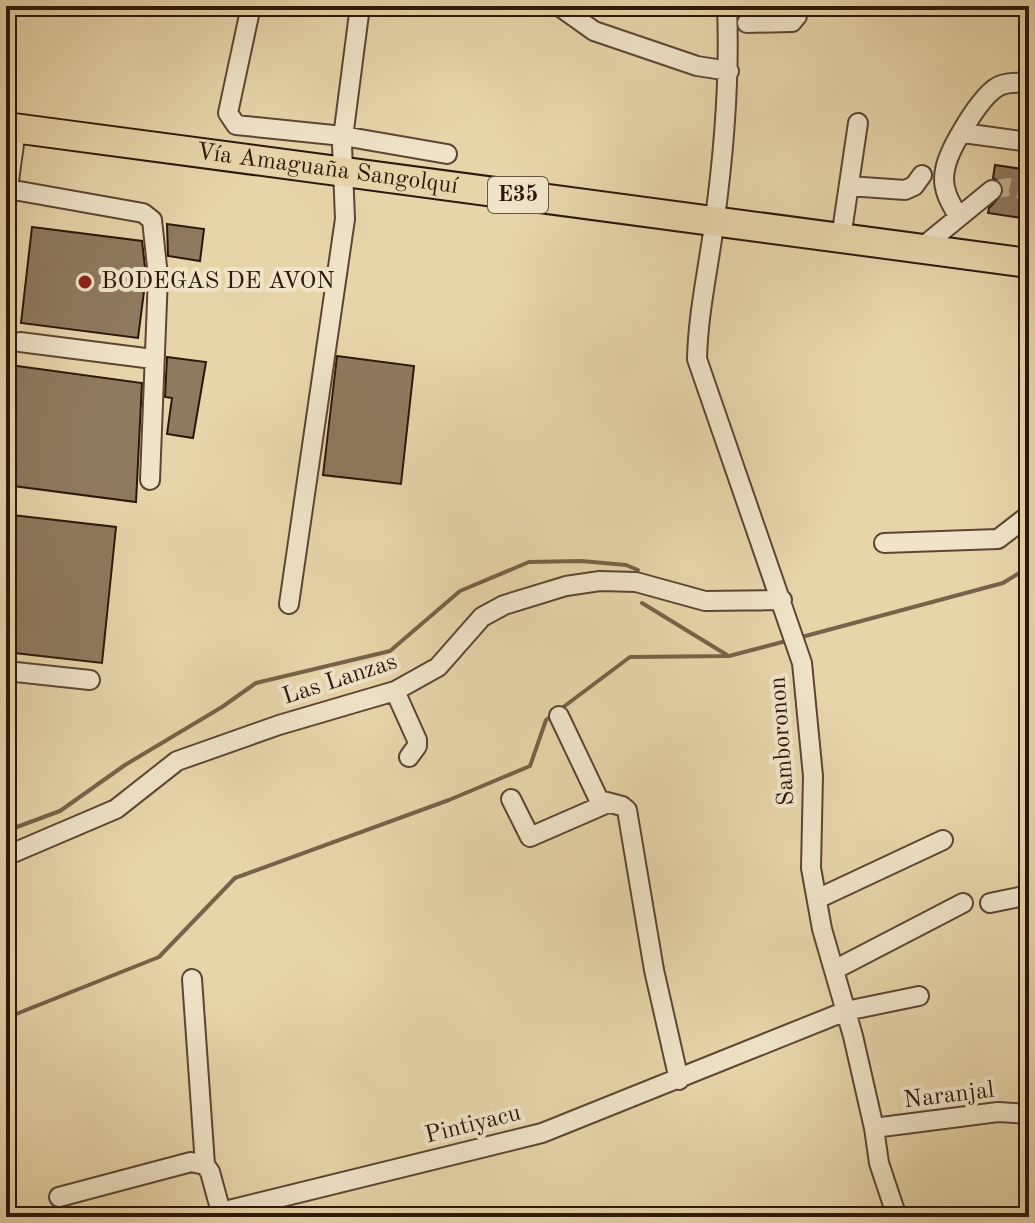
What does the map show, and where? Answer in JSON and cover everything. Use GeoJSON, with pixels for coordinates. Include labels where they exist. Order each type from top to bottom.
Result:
{"type":"FeatureCollection","features":[{"type":"Feature","properties":{"kind":"highway","name":"Vía Amaguaña Sangolquí"},"geometry":{"type":"LineString","coordinates":[[11,128],[1029,263]]}},
{"type":"Feature","properties":{"kind":"street"},"geometry":{"type":"LineString","coordinates":[[251,6],[228,113],[236,125],[343,136],[447,154]]}},
{"type":"Feature","properties":{"kind":"street"},"geometry":{"type":"LineString","coordinates":[[289,604],[345,219],[343,136],[360,6]]}},
{"type":"Feature","properties":{"kind":"street"},"geometry":{"type":"LineString","coordinates":[[559,6],[594,31],[697,66],[729,71]]}},
{"type":"Feature","properties":{"kind":"street","name":"Samboronon"},"geometry":{"type":"LineString","coordinates":[[727,6],[729,71],[697,359],[802,663],[813,776],[811,868],[874,1128],[891,1216]]}},
{"type":"Feature","properties":{"kind":"street"},"geometry":{"type":"LineString","coordinates":[[747,23],[792,22],[797,16],[798,6]]}},
{"type":"Feature","properties":{"kind":"street"},"geometry":{"type":"LineString","coordinates":[[959,217],[945,190],[945,170],[963,133],[994,88],[1011,82],[1029,83]]}},
{"type":"Feature","properties":{"kind":"street"},"geometry":{"type":"LineString","coordinates":[[841,238],[858,123]]}},
{"type":"Feature","properties":{"kind":"street"},"geometry":{"type":"LineString","coordinates":[[11,128],[7,196],[143,213],[152,220],[158,276],[150,480]]}},
{"type":"Feature","properties":{"kind":"street"},"geometry":{"type":"LineString","coordinates":[[963,133],[1029,142]]}},
{"type":"Feature","properties":{"kind":"street"},"geometry":{"type":"LineString","coordinates":[[849,186],[905,190],[914,186],[922,175]]}},
{"type":"Feature","properties":{"kind":"street"},"geometry":{"type":"LineString","coordinates":[[920,249],[992,190]]}},
{"type":"Feature","properties":{"kind":"street"},"geometry":{"type":"LineString","coordinates":[[20,342],[153,359]]}},
{"type":"Feature","properties":{"kind":"street"},"geometry":{"type":"LineString","coordinates":[[884,543],[998,539],[1029,515]]}},
{"type":"Feature","properties":{"kind":"street","name":"Las Lanzas"},"geometry":{"type":"LineString","coordinates":[[6,856],[116,809],[177,761],[279,725],[395,691],[438,667],[482,617],[504,605],[566,586],[600,581],[636,582],[705,601],[784,605]]}},
{"type":"Feature","properties":{"kind":"street"},"geometry":{"type":"LineString","coordinates":[[6,671],[90,680]]}},
{"type":"Feature","properties":{"kind":"street"},"geometry":{"type":"LineString","coordinates":[[395,691],[417,740],[415,752],[409,757]]}},
{"type":"Feature","properties":{"kind":"street"},"geometry":{"type":"LineString","coordinates":[[559,716],[599,800],[627,810],[654,970],[679,1080]]}},
{"type":"Feature","properties":{"kind":"street"},"geometry":{"type":"LineString","coordinates":[[511,799],[530,837],[608,803]]}},
{"type":"Feature","properties":{"kind":"street"},"geometry":{"type":"LineString","coordinates":[[817,899],[943,840]]}},
{"type":"Feature","properties":{"kind":"street"},"geometry":{"type":"LineString","coordinates":[[990,903],[1029,895]]}},
{"type":"Feature","properties":{"kind":"street"},"geometry":{"type":"LineString","coordinates":[[834,970],[963,903]]}},
{"type":"Feature","properties":{"kind":"street","name":"Pintiyacu"},"geometry":{"type":"LineString","coordinates":[[192,979],[205,1165],[210,1172],[222,1215],[542,1133],[846,1011],[919,996]]}},
{"type":"Feature","properties":{"kind":"street","name":"Naranjal"},"geometry":{"type":"LineString","coordinates":[[874,1128],[998,1112],[1029,1114]]}},
{"type":"Feature","properties":{"kind":"street"},"geometry":{"type":"LineString","coordinates":[[59,1197],[191,1162],[205,1165]]}},
{"type":"Feature","properties":{"kind":"building"},"geometry":{"type":"Polygon","coordinates":[[[995,165],[1029,170],[1029,219],[988,213],[1003,193],[1002,183],[993,178],[995,165]]]}},
{"type":"Feature","properties":{"kind":"building"},"geometry":{"type":"Polygon","coordinates":[[[167,224],[204,229],[200,261],[168,256],[167,224]]]}},
{"type":"Feature","properties":{"kind":"building","name":"BODEGAS DE AVON"},"geometry":{"type":"Polygon","coordinates":[[[32,227],[142,241],[146,276],[138,338],[21,323],[32,227]]]}},
{"type":"Feature","properties":{"kind":"building"},"geometry":{"type":"Polygon","coordinates":[[[337,356],[414,366],[401,484],[323,475],[337,356]]]}},
{"type":"Feature","properties":{"kind":"building"},"geometry":{"type":"Polygon","coordinates":[[[167,357],[206,362],[193,438],[167,434],[172,398],[165,397],[167,357]]]}},
{"type":"Feature","properties":{"kind":"building"},"geometry":{"type":"Polygon","coordinates":[[[10,365],[142,383],[136,502],[6,485],[6,398],[10,365]]]}},
{"type":"Feature","properties":{"kind":"building"},"geometry":{"type":"Polygon","coordinates":[[[12,515],[116,527],[102,663],[6,652],[6,571],[12,515]]]}},
{"type":"Feature","properties":{"kind":"waterway"},"geometry":{"type":"LineString","coordinates":[[6,831],[60,811],[125,765],[256,683],[390,651],[460,591],[529,562],[581,561],[626,565],[638,570]]}},
{"type":"Feature","properties":{"kind":"waterway"},"geometry":{"type":"LineString","coordinates":[[798,638],[1003,583],[1029,567]]}},
{"type":"Feature","properties":{"kind":"waterway"},"geometry":{"type":"LineString","coordinates":[[642,603],[727,655]]}},
{"type":"Feature","properties":{"kind":"waterway"},"geometry":{"type":"LineString","coordinates":[[6,1018],[159,957],[235,878],[449,800],[530,766],[546,720],[630,657],[729,656],[790,640]]}},
{"type":"Feature","properties":{"kind":"tunnel"},"geometry":{"type":"LineString","coordinates":[[992,190],[1008,187],[1029,192]]}},
{"type":"Feature","properties":{"kind":"place","name":"BODEGAS DE AVON"},"geometry":{"type":"Point","coordinates":[85,282]}}]}
